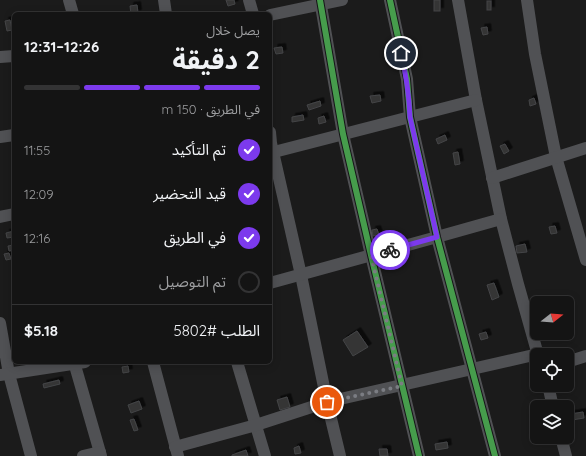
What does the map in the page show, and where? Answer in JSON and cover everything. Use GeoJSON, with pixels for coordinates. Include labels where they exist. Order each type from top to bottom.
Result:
{"type":"FeatureCollection","features":[{"type":"Feature","properties":{"kind":"street"},"geometry":{"type":"LineString","coordinates":[[69,0],[72,12]]}},
{"type":"Feature","properties":{"kind":"street"},"geometry":{"type":"LineString","coordinates":[[164,0],[166,12]]}},
{"type":"Feature","properties":{"kind":"street"},"geometry":{"type":"LineString","coordinates":[[249,0],[252,12]]}},
{"type":"Feature","properties":{"kind":"street"},"geometry":{"type":"LineString","coordinates":[[272,14],[320,2],[342,0]]}},
{"type":"Feature","properties":{"kind":"street"},"geometry":{"type":"LineString","coordinates":[[390,0],[407,79],[410,117],[437,237],[495,456]]}},
{"type":"Feature","properties":{"kind":"street"},"geometry":{"type":"LineString","coordinates":[[458,0],[476,100],[500,218],[536,348]]}},
{"type":"Feature","properties":{"kind":"street"},"geometry":{"type":"LineString","coordinates":[[527,0],[535,54],[556,157],[586,260]]}},
{"type":"Feature","properties":{"kind":"street"},"geometry":{"type":"LineString","coordinates":[[320,2],[344,134],[419,456]]}},
{"type":"Feature","properties":{"kind":"street"},"geometry":{"type":"LineString","coordinates":[[0,57],[12,56]]}},
{"type":"Feature","properties":{"kind":"street"},"geometry":{"type":"LineString","coordinates":[[272,143],[344,134],[476,100]]}},
{"type":"Feature","properties":{"kind":"street"},"geometry":{"type":"LineString","coordinates":[[0,137],[12,135]]}},
{"type":"Feature","properties":{"kind":"street"},"geometry":{"type":"LineString","coordinates":[[272,147],[340,456]]}},
{"type":"Feature","properties":{"kind":"street"},"geometry":{"type":"LineString","coordinates":[[492,178],[586,148]]}},
{"type":"Feature","properties":{"kind":"street"},"geometry":{"type":"LineString","coordinates":[[0,217],[12,214]]}},
{"type":"Feature","properties":{"kind":"street"},"geometry":{"type":"LineString","coordinates":[[272,282],[500,218]]}},
{"type":"Feature","properties":{"kind":"street"},"geometry":{"type":"LineString","coordinates":[[0,323],[5,375],[31,456]]}},
{"type":"Feature","properties":{"kind":"street"},"geometry":{"type":"LineString","coordinates":[[574,360],[586,356]]}},
{"type":"Feature","properties":{"kind":"street"},"geometry":{"type":"LineString","coordinates":[[154,364],[177,451],[327,402],[530,357]]}},
{"type":"Feature","properties":{"kind":"street"},"geometry":{"type":"LineString","coordinates":[[5,375],[72,364]]}},
{"type":"Feature","properties":{"kind":"street"},"geometry":{"type":"LineString","coordinates":[[78,364],[101,454],[83,456]]}},
{"type":"Feature","properties":{"kind":"street"},"geometry":{"type":"LineString","coordinates":[[238,364],[265,456]]}},
{"type":"Feature","properties":{"kind":"street"},"geometry":{"type":"LineString","coordinates":[[563,444],[566,456]]}},
{"type":"Feature","properties":{"kind":"building"},"geometry":{"type":"Polygon","coordinates":[[[226,0],[234,0],[235,4],[228,6],[226,0]]]}},
{"type":"Feature","properties":{"kind":"building"},"geometry":{"type":"Polygon","coordinates":[[[434,0],[440,0],[440,11],[434,11],[434,0]]]}},
{"type":"Feature","properties":{"kind":"building"},"geometry":{"type":"Polygon","coordinates":[[[487,1],[491,1],[491,10],[487,10],[487,1]]]}},
{"type":"Feature","properties":{"kind":"building"},"geometry":{"type":"Polygon","coordinates":[[[137,5],[138,12],[131,12],[130,6],[137,5]]]}},
{"type":"Feature","properties":{"kind":"building"},"geometry":{"type":"Polygon","coordinates":[[[10,20],[12,30],[7,31],[5,21],[10,20]]]}},
{"type":"Feature","properties":{"kind":"building"},"geometry":{"type":"Polygon","coordinates":[[[487,27],[488,34],[483,35],[481,28],[487,27]]]}},
{"type":"Feature","properties":{"kind":"building"},"geometry":{"type":"Polygon","coordinates":[[[282,47],[283,53],[276,54],[274,48],[282,47]]]}},
{"type":"Feature","properties":{"kind":"building"},"geometry":{"type":"Polygon","coordinates":[[[380,95],[381,101],[372,103],[370,96],[380,95]]]}},
{"type":"Feature","properties":{"kind":"building"},"geometry":{"type":"Polygon","coordinates":[[[534,98],[536,104],[530,106],[529,100],[534,98]]]}},
{"type":"Feature","properties":{"kind":"building"},"geometry":{"type":"Polygon","coordinates":[[[320,101],[321,106],[309,110],[307,105],[320,101]]]}},
{"type":"Feature","properties":{"kind":"building"},"geometry":{"type":"Polygon","coordinates":[[[303,115],[304,120],[292,122],[292,117],[303,115]]]}},
{"type":"Feature","properties":{"kind":"building"},"geometry":{"type":"Polygon","coordinates":[[[324,116],[326,122],[319,124],[318,118],[324,116]]]}},
{"type":"Feature","properties":{"kind":"building"},"geometry":{"type":"Polygon","coordinates":[[[445,135],[447,140],[438,144],[436,139],[445,135]]]}},
{"type":"Feature","properties":{"kind":"building"},"geometry":{"type":"Polygon","coordinates":[[[505,144],[509,151],[504,154],[500,146],[505,144]]]}},
{"type":"Feature","properties":{"kind":"building"},"geometry":{"type":"Polygon","coordinates":[[[458,152],[460,164],[455,165],[453,153],[458,152]]]}},
{"type":"Feature","properties":{"kind":"building"},"geometry":{"type":"Polygon","coordinates":[[[555,226],[557,233],[551,234],[549,227],[555,226]]]}},
{"type":"Feature","properties":{"kind":"building"},"geometry":{"type":"Polygon","coordinates":[[[377,229],[379,235],[373,236],[372,230],[377,229]]]}},
{"type":"Feature","properties":{"kind":"building"},"geometry":{"type":"Polygon","coordinates":[[[12,232],[12,237],[7,238],[6,233],[12,232]]]}},
{"type":"Feature","properties":{"kind":"building"},"geometry":{"type":"Polygon","coordinates":[[[525,244],[527,252],[517,253],[516,246],[525,244]]]}},
{"type":"Feature","properties":{"kind":"building"},"geometry":{"type":"Polygon","coordinates":[[[12,245],[12,250],[9,251],[8,246],[12,245]]]}},
{"type":"Feature","properties":{"kind":"building"},"geometry":{"type":"Polygon","coordinates":[[[9,253],[11,259],[6,260],[4,254],[9,253]]]}},
{"type":"Feature","properties":{"kind":"building"},"geometry":{"type":"Polygon","coordinates":[[[494,283],[499,297],[492,300],[487,285],[494,283]]]}},
{"type":"Feature","properties":{"kind":"building"},"geometry":{"type":"Polygon","coordinates":[[[357,331],[368,347],[353,356],[343,340],[357,331]]]}},
{"type":"Feature","properties":{"kind":"building"},"geometry":{"type":"Polygon","coordinates":[[[486,332],[488,338],[481,340],[479,334],[486,332]]]}},
{"type":"Feature","properties":{"kind":"building"},"geometry":{"type":"Polygon","coordinates":[[[128,366],[129,372],[123,373],[122,367],[128,366]]]}},
{"type":"Feature","properties":{"kind":"building"},"geometry":{"type":"Polygon","coordinates":[[[59,380],[60,384],[44,388],[43,384],[59,380]]]}},
{"type":"Feature","properties":{"kind":"building"},"geometry":{"type":"Polygon","coordinates":[[[287,397],[290,407],[280,410],[277,400],[287,397]]]}},
{"type":"Feature","properties":{"kind":"building"},"geometry":{"type":"Polygon","coordinates":[[[139,401],[142,409],[131,413],[128,405],[139,401]]]}},
{"type":"Feature","properties":{"kind":"building"},"geometry":{"type":"Polygon","coordinates":[[[583,412],[584,418],[574,420],[574,414],[583,412]]]}},
{"type":"Feature","properties":{"kind":"building"},"geometry":{"type":"Polygon","coordinates":[[[134,419],[138,430],[134,431],[130,420],[134,419]]]}},
{"type":"Feature","properties":{"kind":"building"},"geometry":{"type":"Polygon","coordinates":[[[447,442],[448,448],[436,450],[435,444],[447,442]]]}},
{"type":"Feature","properties":{"kind":"building"},"geometry":{"type":"Polygon","coordinates":[[[299,446],[301,453],[295,454],[294,448],[299,446]]]}},
{"type":"Feature","properties":{"kind":"building"},"geometry":{"type":"Polygon","coordinates":[[[379,449],[387,449],[388,456],[380,456],[379,449]]]}},
{"type":"Feature","properties":{"kind":"building"},"geometry":{"type":"Polygon","coordinates":[[[246,450],[248,456],[232,456],[232,455],[246,450]]]}},
{"type":"Feature","properties":{"kind":"cycle path"},"geometry":{"type":"LineString","coordinates":[[320,0],[343,134],[419,456]]}},
{"type":"Feature","properties":{"kind":"cycle path"},"geometry":{"type":"LineString","coordinates":[[390,0],[407,79],[410,117],[437,237],[495,456]]}},
{"type":"Feature","properties":{"kind":"way so far"},"geometry":{"type":"LineString","coordinates":[[327,402],[402,386],[371,255],[390,250]]}},
{"type":"Feature","properties":{"kind":"route"},"geometry":{"type":"LineString","coordinates":[[390,250],[437,237],[410,117],[407,79],[401,53]]}}]}
